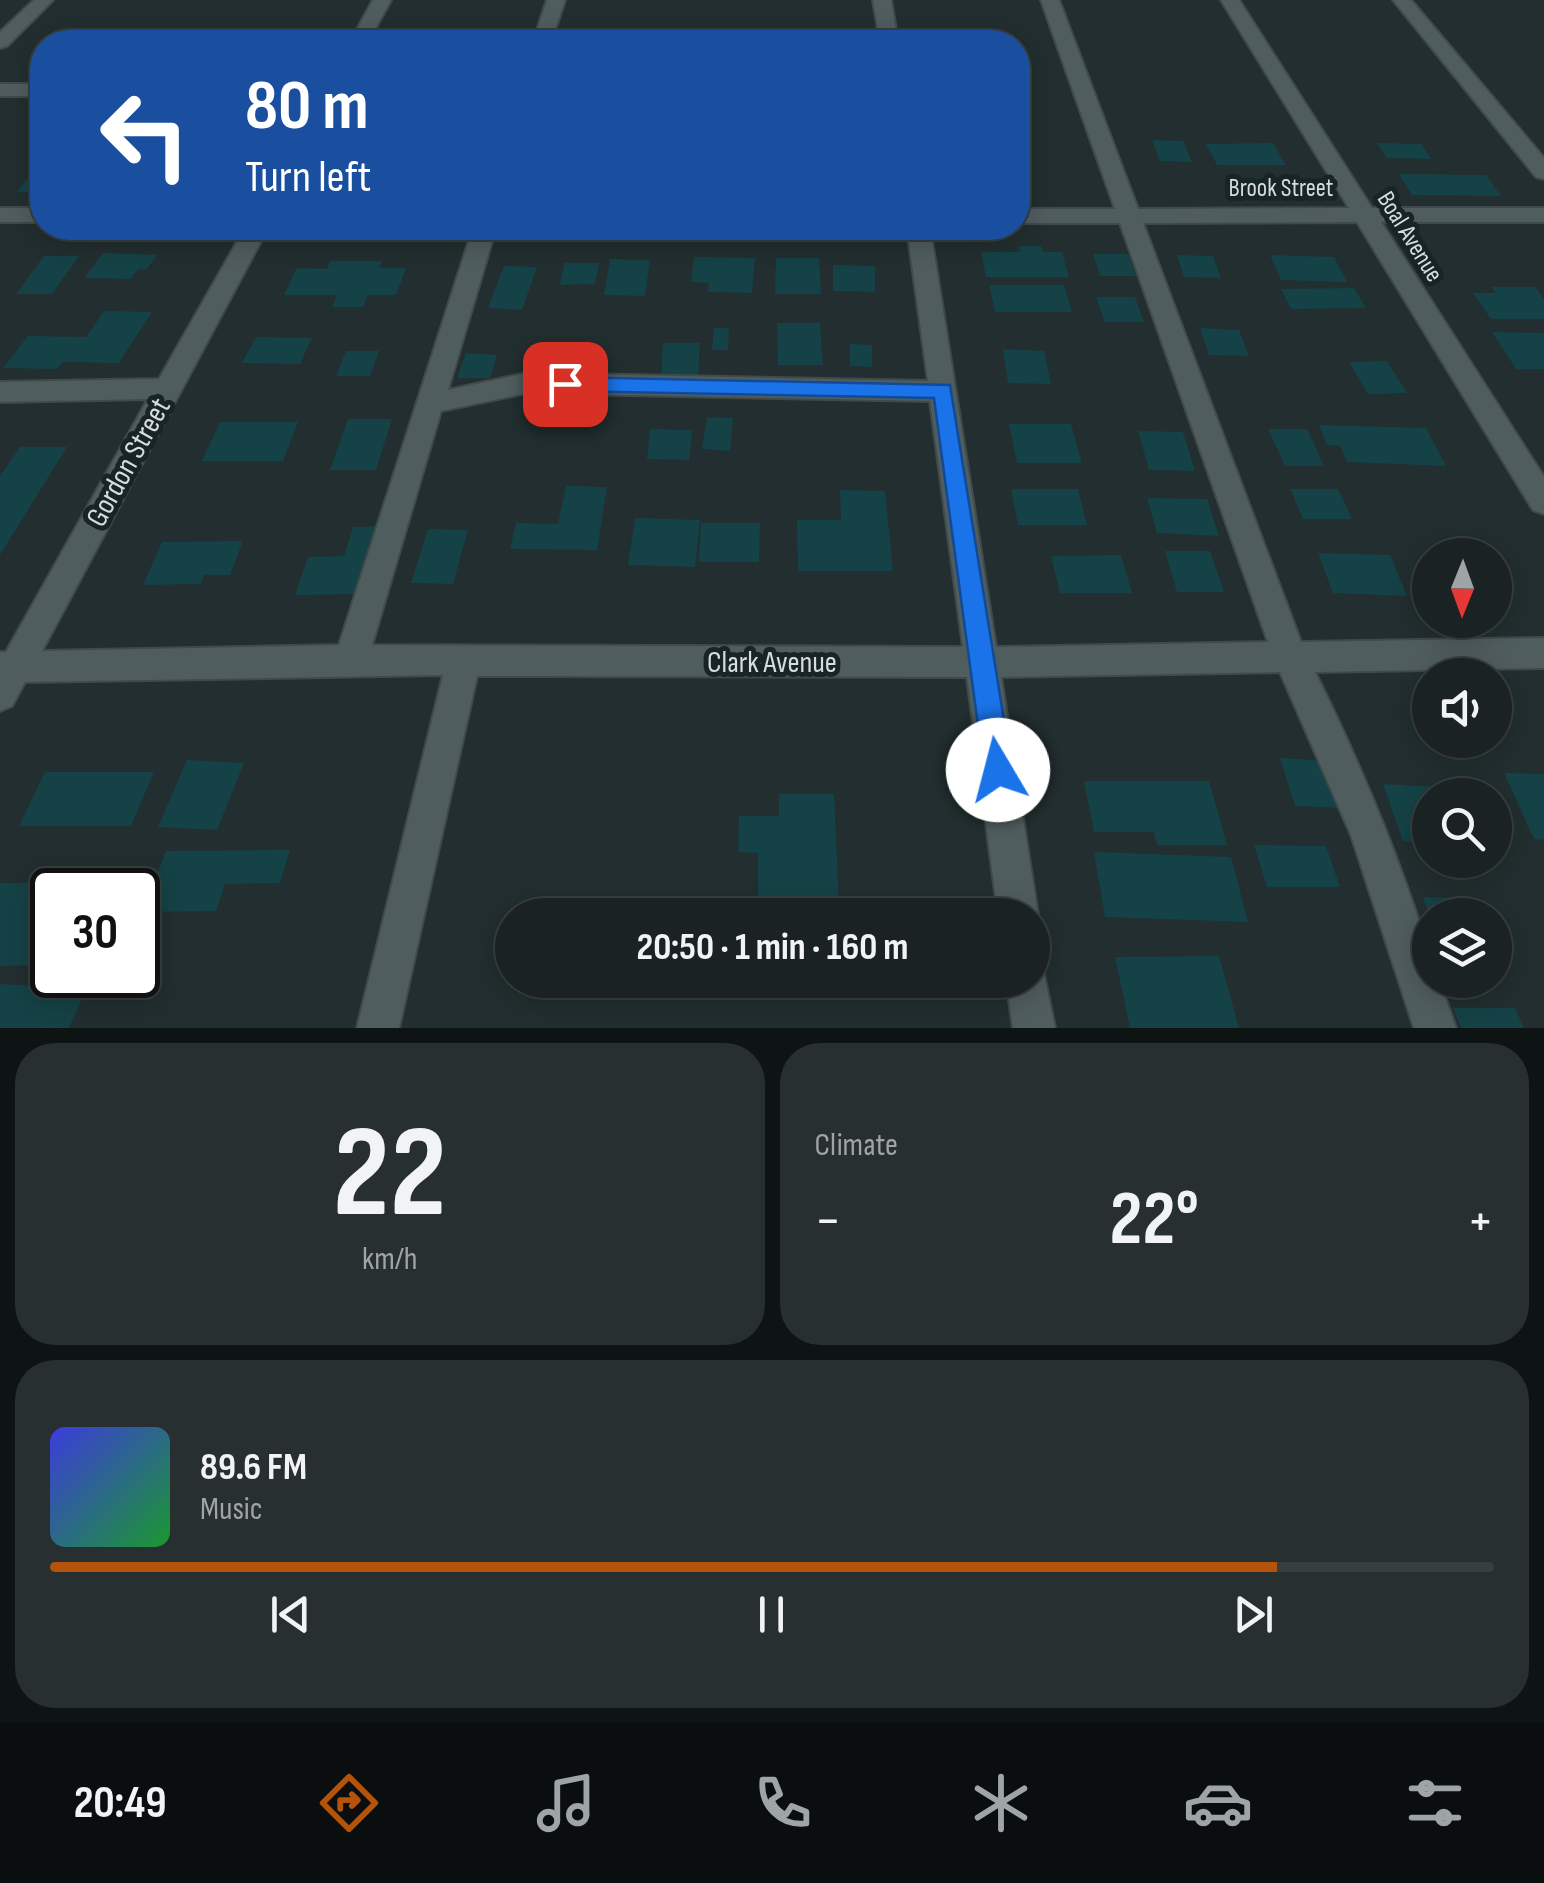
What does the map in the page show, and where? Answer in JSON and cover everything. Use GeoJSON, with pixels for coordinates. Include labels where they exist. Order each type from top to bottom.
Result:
{"type":"FeatureCollection","features":[{"type":"Feature","properties":{"kind":"street"},"geometry":{"type":"LineString","coordinates":[[0,42],[44,0]]}},
{"type":"Feature","properties":{"kind":"street"},"geometry":{"type":"LineString","coordinates":[[366,30],[382,0]]}},
{"type":"Feature","properties":{"kind":"street"},"geometry":{"type":"LineString","coordinates":[[546,30],[556,0]]}},
{"type":"Feature","properties":{"kind":"street"},"geometry":{"type":"LineString","coordinates":[[882,0],[887,30]]}},
{"type":"Feature","properties":{"kind":"street"},"geometry":{"type":"LineString","coordinates":[[1050,0],[1290,657],[1338,756],[1370,835],[1435,1028]]}},
{"type":"Feature","properties":{"kind":"street","name":"Boal Avenue"},"geometry":{"type":"LineString","coordinates":[[1230,0],[1544,502]]}},
{"type":"Feature","properties":{"kind":"street"},"geometry":{"type":"LineString","coordinates":[[1402,0],[1544,172]]}},
{"type":"Feature","properties":{"kind":"street"},"geometry":{"type":"LineString","coordinates":[[0,90],[30,90]]}},
{"type":"Feature","properties":{"kind":"street"},"geometry":{"type":"LineString","coordinates":[[0,215],[30,215]]}},
{"type":"Feature","properties":{"kind":"street","name":"Brook Street"},"geometry":{"type":"LineString","coordinates":[[1030,216],[1544,215]]}},
{"type":"Feature","properties":{"kind":"street","name":"Gordon Street"},"geometry":{"type":"LineString","coordinates":[[5,676],[249,240]]}},
{"type":"Feature","properties":{"kind":"street"},"geometry":{"type":"LineString","coordinates":[[351,660],[480,240]]}},
{"type":"Feature","properties":{"kind":"street"},"geometry":{"type":"LineString","coordinates":[[920,240],[1016,898]]}},
{"type":"Feature","properties":{"kind":"street"},"geometry":{"type":"LineString","coordinates":[[430,404],[527,383],[943,390]]}},
{"type":"Feature","properties":{"kind":"street"},"geometry":{"type":"LineString","coordinates":[[0,392],[168,389]]}},
{"type":"Feature","properties":{"kind":"street","name":"Clark Avenue"},"geometry":{"type":"LineString","coordinates":[[5,676],[351,660],[983,662],[1544,653]]}},
{"type":"Feature","properties":{"kind":"street"},"geometry":{"type":"LineString","coordinates":[[378,1028],[463,661]]}},
{"type":"Feature","properties":{"kind":"street"},"geometry":{"type":"LineString","coordinates":[[1030,998],[1034,1028]]}},
{"type":"Feature","properties":{"kind":"building"},"geometry":{"type":"Polygon","coordinates":[[[1152,140],[1183,141],[1192,162],[1160,161],[1152,140]]]}},
{"type":"Feature","properties":{"kind":"building"},"geometry":{"type":"Polygon","coordinates":[[[1273,143],[1286,165],[1217,165],[1206,144],[1273,143]]]}},
{"type":"Feature","properties":{"kind":"building"},"geometry":{"type":"Polygon","coordinates":[[[1377,143],[1421,144],[1431,159],[1387,158],[1377,143]]]}},
{"type":"Feature","properties":{"kind":"building"},"geometry":{"type":"Polygon","coordinates":[[[1399,174],[1486,175],[1501,196],[1412,195],[1399,174]]]}},
{"type":"Feature","properties":{"kind":"building"},"geometry":{"type":"Polygon","coordinates":[[[30,176],[30,193],[16,192],[30,176]]]}},
{"type":"Feature","properties":{"kind":"building"},"geometry":{"type":"Polygon","coordinates":[[[1227,178],[1294,179],[1305,200],[1237,198],[1227,178]]]}},
{"type":"Feature","properties":{"kind":"building"},"geometry":{"type":"Polygon","coordinates":[[[1019,246],[1041,246],[1043,252],[1062,252],[1069,277],[986,277],[981,252],[1020,252],[1019,246]]]}},
{"type":"Feature","properties":{"kind":"building"},"geometry":{"type":"Polygon","coordinates":[[[103,253],[157,255],[147,269],[138,269],[131,279],[84,278],[103,253]]]}},
{"type":"Feature","properties":{"kind":"building"},"geometry":{"type":"Polygon","coordinates":[[[1093,254],[1128,254],[1136,276],[1100,276],[1093,254]]]}},
{"type":"Feature","properties":{"kind":"building"},"geometry":{"type":"Polygon","coordinates":[[[1177,255],[1213,256],[1221,278],[1184,277],[1177,255]]]}},
{"type":"Feature","properties":{"kind":"building"},"geometry":{"type":"Polygon","coordinates":[[[1270,255],[1334,257],[1347,282],[1281,280],[1270,255]]]}},
{"type":"Feature","properties":{"kind":"building"},"geometry":{"type":"Polygon","coordinates":[[[44,256],[79,256],[52,294],[16,294],[44,256]]]}},
{"type":"Feature","properties":{"kind":"building"},"geometry":{"type":"Polygon","coordinates":[[[694,257],[755,258],[752,293],[708,292],[709,283],[691,282],[694,257]]]}},
{"type":"Feature","properties":{"kind":"building"},"geometry":{"type":"Polygon","coordinates":[[[776,258],[819,258],[821,294],[775,294],[776,258]]]}},
{"type":"Feature","properties":{"kind":"building"},"geometry":{"type":"Polygon","coordinates":[[[610,259],[650,260],[645,296],[604,295],[610,259]]]}},
{"type":"Feature","properties":{"kind":"building"},"geometry":{"type":"Polygon","coordinates":[[[330,261],[382,261],[379,268],[406,268],[396,295],[368,295],[363,307],[332,307],[337,295],[284,295],[297,268],[327,269],[330,261]]]}},
{"type":"Feature","properties":{"kind":"building"},"geometry":{"type":"Polygon","coordinates":[[[564,263],[599,263],[595,284],[560,285],[564,263]]]}},
{"type":"Feature","properties":{"kind":"building"},"geometry":{"type":"Polygon","coordinates":[[[833,265],[875,266],[875,292],[833,291],[833,265]]]}},
{"type":"Feature","properties":{"kind":"building"},"geometry":{"type":"Polygon","coordinates":[[[504,266],[537,267],[522,310],[488,308],[504,266]]]}},
{"type":"Feature","properties":{"kind":"building"},"geometry":{"type":"Polygon","coordinates":[[[989,285],[1064,285],[1072,312],[995,312],[989,285]]]}},
{"type":"Feature","properties":{"kind":"building"},"geometry":{"type":"Polygon","coordinates":[[[1491,287],[1535,287],[1544,299],[1544,319],[1491,319],[1473,293],[1496,293],[1491,287]]]}},
{"type":"Feature","properties":{"kind":"building"},"geometry":{"type":"Polygon","coordinates":[[[1354,288],[1366,308],[1291,309],[1281,289],[1354,288]]]}},
{"type":"Feature","properties":{"kind":"building"},"geometry":{"type":"Polygon","coordinates":[[[1096,297],[1135,297],[1144,322],[1105,322],[1096,297]]]}},
{"type":"Feature","properties":{"kind":"building"},"geometry":{"type":"Polygon","coordinates":[[[104,311],[152,312],[119,363],[63,362],[57,369],[3,368],[28,336],[86,337],[104,311]]]}},
{"type":"Feature","properties":{"kind":"building"},"geometry":{"type":"Polygon","coordinates":[[[777,323],[820,323],[823,365],[778,365],[777,323]]]}},
{"type":"Feature","properties":{"kind":"building"},"geometry":{"type":"Polygon","coordinates":[[[714,328],[729,328],[728,350],[712,350],[714,328]]]}},
{"type":"Feature","properties":{"kind":"building"},"geometry":{"type":"Polygon","coordinates":[[[1200,328],[1239,330],[1249,356],[1209,355],[1200,328]]]}},
{"type":"Feature","properties":{"kind":"building"},"geometry":{"type":"Polygon","coordinates":[[[1492,332],[1544,333],[1544,369],[1516,369],[1492,332]]]}},
{"type":"Feature","properties":{"kind":"building"},"geometry":{"type":"Polygon","coordinates":[[[256,337],[312,338],[300,364],[242,363],[256,337]]]}},
{"type":"Feature","properties":{"kind":"building"},"geometry":{"type":"Polygon","coordinates":[[[663,343],[700,343],[698,378],[661,378],[663,343]]]}},
{"type":"Feature","properties":{"kind":"building"},"geometry":{"type":"Polygon","coordinates":[[[850,344],[872,345],[872,367],[850,366],[850,344]]]}},
{"type":"Feature","properties":{"kind":"building"},"geometry":{"type":"Polygon","coordinates":[[[1003,349],[1044,351],[1051,384],[1008,383],[1003,349]]]}},
{"type":"Feature","properties":{"kind":"building"},"geometry":{"type":"Polygon","coordinates":[[[346,351],[379,351],[370,376],[336,376],[346,351]]]}},
{"type":"Feature","properties":{"kind":"building"},"geometry":{"type":"Polygon","coordinates":[[[466,353],[497,355],[490,378],[457,378],[466,353]]]}},
{"type":"Feature","properties":{"kind":"building"},"geometry":{"type":"Polygon","coordinates":[[[1387,361],[1407,393],[1368,394],[1349,362],[1387,361]]]}},
{"type":"Feature","properties":{"kind":"building"},"geometry":{"type":"Polygon","coordinates":[[[707,417],[733,418],[730,451],[702,449],[707,417]]]}},
{"type":"Feature","properties":{"kind":"building"},"geometry":{"type":"Polygon","coordinates":[[[348,419],[392,419],[376,470],[330,470],[348,419]]]}},
{"type":"Feature","properties":{"kind":"building"},"geometry":{"type":"Polygon","coordinates":[[[220,422],[298,422],[283,461],[202,461],[220,422]]]}},
{"type":"Feature","properties":{"kind":"building"},"geometry":{"type":"Polygon","coordinates":[[[1009,424],[1071,424],[1082,463],[1017,463],[1009,424]]]}},
{"type":"Feature","properties":{"kind":"building"},"geometry":{"type":"Polygon","coordinates":[[[1319,425],[1426,428],[1446,466],[1347,462],[1340,446],[1327,445],[1319,425]]]}},
{"type":"Feature","properties":{"kind":"building"},"geometry":{"type":"Polygon","coordinates":[[[650,429],[692,430],[689,460],[647,459],[650,429]]]}},
{"type":"Feature","properties":{"kind":"building"},"geometry":{"type":"Polygon","coordinates":[[[1268,429],[1307,429],[1324,466],[1285,466],[1268,429]]]}},
{"type":"Feature","properties":{"kind":"building"},"geometry":{"type":"Polygon","coordinates":[[[1138,431],[1183,432],[1195,471],[1149,470],[1138,431]]]}},
{"type":"Feature","properties":{"kind":"building"},"geometry":{"type":"Polygon","coordinates":[[[20,447],[67,447],[0,555],[0,476],[20,447]]]}},
{"type":"Feature","properties":{"kind":"building"},"geometry":{"type":"Polygon","coordinates":[[[566,486],[607,487],[597,550],[510,549],[516,523],[558,524],[566,486]]]}},
{"type":"Feature","properties":{"kind":"building"},"geometry":{"type":"Polygon","coordinates":[[[1011,489],[1078,489],[1087,525],[1018,525],[1011,489]]]}},
{"type":"Feature","properties":{"kind":"building"},"geometry":{"type":"Polygon","coordinates":[[[1290,489],[1338,489],[1352,519],[1303,519],[1290,489]]]}},
{"type":"Feature","properties":{"kind":"building"},"geometry":{"type":"Polygon","coordinates":[[[840,490],[885,491],[893,571],[798,571],[797,520],[841,520],[840,490]]]}},
{"type":"Feature","properties":{"kind":"building"},"geometry":{"type":"Polygon","coordinates":[[[1147,498],[1207,499],[1219,536],[1157,533],[1147,498]]]}},
{"type":"Feature","properties":{"kind":"building"},"geometry":{"type":"Polygon","coordinates":[[[635,518],[700,520],[695,567],[628,565],[635,518]]]}},
{"type":"Feature","properties":{"kind":"building"},"geometry":{"type":"Polygon","coordinates":[[[701,523],[760,523],[759,562],[699,562],[701,523]]]}},
{"type":"Feature","properties":{"kind":"building"},"geometry":{"type":"Polygon","coordinates":[[[383,526],[363,594],[295,595],[308,557],[344,556],[353,527],[383,526]]]}},
{"type":"Feature","properties":{"kind":"building"},"geometry":{"type":"Polygon","coordinates":[[[428,529],[468,530],[453,584],[411,583],[428,529]]]}},
{"type":"Feature","properties":{"kind":"building"},"geometry":{"type":"Polygon","coordinates":[[[243,541],[230,575],[204,575],[201,584],[143,585],[162,542],[243,541]]]}},
{"type":"Feature","properties":{"kind":"building"},"geometry":{"type":"Polygon","coordinates":[[[1165,551],[1210,551],[1224,592],[1177,592],[1165,551]]]}},
{"type":"Feature","properties":{"kind":"building"},"geometry":{"type":"Polygon","coordinates":[[[1318,553],[1390,555],[1407,596],[1333,593],[1318,553]]]}},
{"type":"Feature","properties":{"kind":"building"},"geometry":{"type":"Polygon","coordinates":[[[1121,555],[1132,593],[1060,593],[1051,556],[1121,555]]]}},
{"type":"Feature","properties":{"kind":"building"},"geometry":{"type":"Polygon","coordinates":[[[1280,758],[1329,761],[1345,808],[1295,806],[1280,758]]]}},
{"type":"Feature","properties":{"kind":"building"},"geometry":{"type":"Polygon","coordinates":[[[187,760],[244,763],[217,830],[158,827],[187,760]]]}},
{"type":"Feature","properties":{"kind":"building"},"geometry":{"type":"Polygon","coordinates":[[[45,772],[154,772],[131,826],[19,826],[45,772]]]}},
{"type":"Feature","properties":{"kind":"building"},"geometry":{"type":"Polygon","coordinates":[[[1504,773],[1544,774],[1544,840],[1534,839],[1512,791],[1512,778],[1506,778],[1504,773]]]}},
{"type":"Feature","properties":{"kind":"building"},"geometry":{"type":"Polygon","coordinates":[[[1084,781],[1209,781],[1227,845],[1157,845],[1154,832],[1094,832],[1084,781]]]}},
{"type":"Feature","properties":{"kind":"building"},"geometry":{"type":"Polygon","coordinates":[[[1383,784],[1412,786],[1412,841],[1403,841],[1383,784]]]}},
{"type":"Feature","properties":{"kind":"building"},"geometry":{"type":"Polygon","coordinates":[[[779,794],[834,794],[839,898],[758,898],[758,853],[738,852],[739,816],[779,816],[779,794]]]}},
{"type":"Feature","properties":{"kind":"building"},"geometry":{"type":"Polygon","coordinates":[[[1254,845],[1326,846],[1340,887],[1267,887],[1254,845]]]}},
{"type":"Feature","properties":{"kind":"building"},"geometry":{"type":"Polygon","coordinates":[[[290,850],[280,883],[225,884],[216,911],[160,912],[159,868],[166,851],[290,850]]]}},
{"type":"Feature","properties":{"kind":"building"},"geometry":{"type":"Polygon","coordinates":[[[1094,852],[1231,857],[1248,922],[1105,917],[1094,852]]]}},
{"type":"Feature","properties":{"kind":"building"},"geometry":{"type":"Polygon","coordinates":[[[0,883],[30,883],[30,965],[0,966],[0,883]]]}},
{"type":"Feature","properties":{"kind":"building"},"geometry":{"type":"Polygon","coordinates":[[[1219,956],[1239,1028],[1130,1028],[1115,957],[1219,956]]]}},
{"type":"Feature","properties":{"kind":"building"},"geometry":{"type":"Polygon","coordinates":[[[0,984],[30,986],[30,998],[82,998],[69,1028],[0,1028],[0,984]]]}},
{"type":"Feature","properties":{"kind":"building"},"geometry":{"type":"Polygon","coordinates":[[[1453,1008],[1515,1008],[1524,1028],[1461,1028],[1453,1008]]]}},
{"type":"Feature","properties":{"kind":"route"},"geometry":{"type":"LineString","coordinates":[[565,384],[943,390],[998,770]]}}]}
